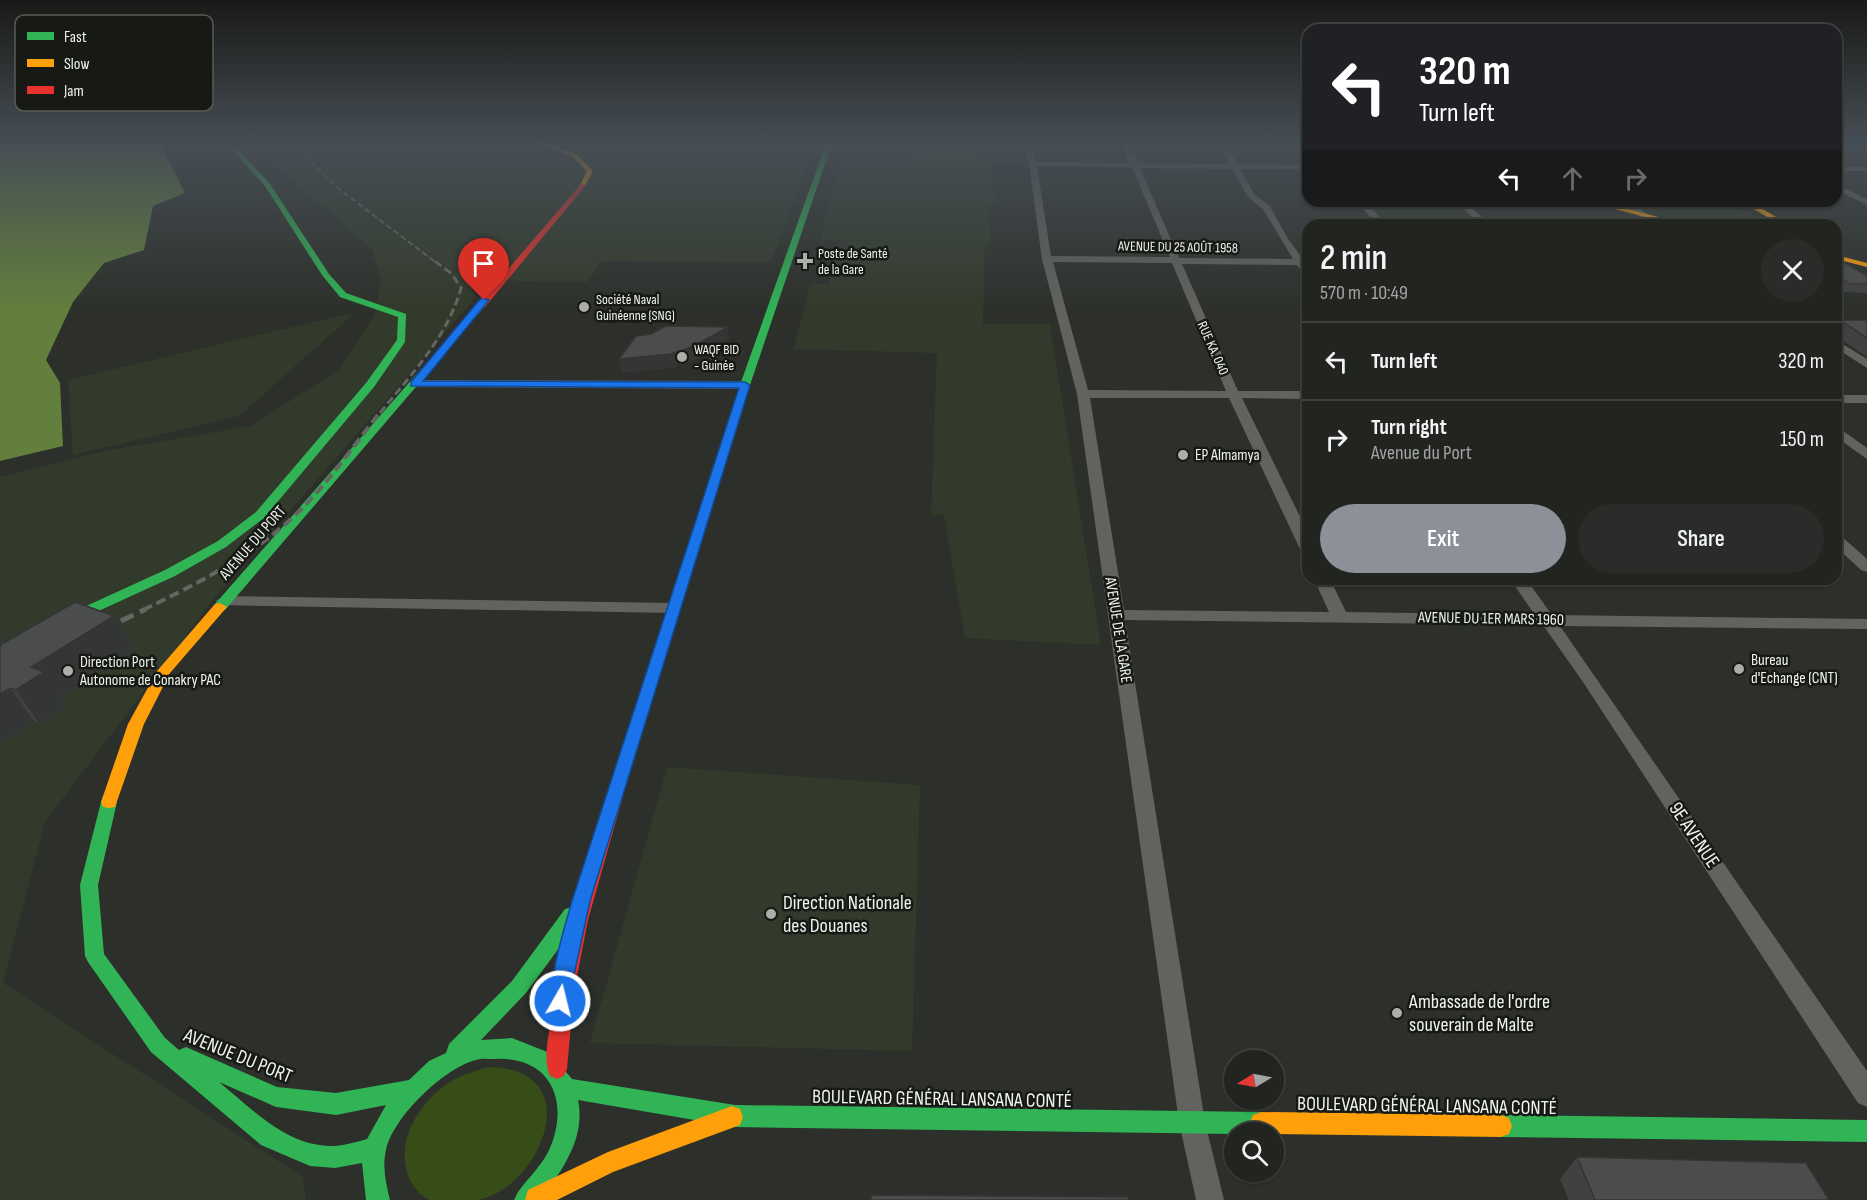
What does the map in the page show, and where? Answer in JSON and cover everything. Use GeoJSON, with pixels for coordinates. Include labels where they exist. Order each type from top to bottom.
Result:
{"type":"FeatureCollection","features":[{"type":"Feature","properties":{"kind":"street"},"geometry":{"type":"LineString","coordinates":[[53,627],[170,573],[222,544],[260,515],[370,385],[402,340],[403,316],[343,295],[326,275],[277,199]]}},
{"type":"Feature","properties":{"kind":"street","name":"AVENUE DU PORT"},"geometry":{"type":"LineString","coordinates":[[375,1149],[335,1157],[310,1155],[269,1137],[158,1045],[95,956],[89,885],[107,807],[136,724],[164,671],[415,384],[571,199]]}},
{"type":"Feature","properties":{"kind":"street"},"geometry":{"type":"LineString","coordinates":[[557,1069],[558,1017],[565,969],[581,901],[745,385],[810,199]]}},
{"type":"Feature","properties":{"kind":"street","name":"AVENUE DE LA GARE"},"geometry":{"type":"LineString","coordinates":[[1038,199],[1047,259],[1083,394],[1192,1122],[1210,1200]]}},
{"type":"Feature","properties":{"kind":"street","name":"RUE KA. 040"},"geometry":{"type":"LineString","coordinates":[[1150,199],[1234,395],[1302,537]]}},
{"type":"Feature","properties":{"kind":"street"},"geometry":{"type":"LineString","coordinates":[[1256,199],[1267,208],[1284,240],[1302,260]]}},
{"type":"Feature","properties":{"kind":"street"},"geometry":{"type":"LineString","coordinates":[[1366,207],[1376,219]]}},
{"type":"Feature","properties":{"kind":"street"},"geometry":{"type":"LineString","coordinates":[[1466,207],[1479,219]]}},
{"type":"Feature","properties":{"kind":"street"},"geometry":{"type":"LineString","coordinates":[[1612,207],[1662,219]]}},
{"type":"Feature","properties":{"kind":"street"},"geometry":{"type":"LineString","coordinates":[[1632,207],[1649,219]]}},
{"type":"Feature","properties":{"kind":"street"},"geometry":{"type":"LineString","coordinates":[[1754,207],[1775,219]]}},
{"type":"Feature","properties":{"kind":"street","name":"AVENUE DU 25 AOÛT 1958"},"geometry":{"type":"LineString","coordinates":[[1047,259],[1302,262]]}},
{"type":"Feature","properties":{"kind":"street"},"geometry":{"type":"LineString","coordinates":[[1842,261],[1866,269]]}},
{"type":"Feature","properties":{"kind":"street"},"geometry":{"type":"LineString","coordinates":[[1842,347],[1867,364]]}},
{"type":"Feature","properties":{"kind":"street"},"geometry":{"type":"LineString","coordinates":[[415,384],[745,385]]}},
{"type":"Feature","properties":{"kind":"street"},"geometry":{"type":"LineString","coordinates":[[1083,394],[1302,395]]}},
{"type":"Feature","properties":{"kind":"street"},"geometry":{"type":"LineString","coordinates":[[1842,399],[1867,399]]}},
{"type":"Feature","properties":{"kind":"street"},"geometry":{"type":"LineString","coordinates":[[1842,435],[1867,455]]}},
{"type":"Feature","properties":{"kind":"street"},"geometry":{"type":"LineString","coordinates":[[1842,544],[1867,567]]}},
{"type":"Feature","properties":{"kind":"street"},"geometry":{"type":"LineString","coordinates":[[1325,585],[1340,617]]}},
{"type":"Feature","properties":{"kind":"street","name":"9E AVENUE"},"geometry":{"type":"LineString","coordinates":[[1522,585],[1867,1094]]}},
{"type":"Feature","properties":{"kind":"street"},"geometry":{"type":"LineString","coordinates":[[224,601],[673,608]]}},
{"type":"Feature","properties":{"kind":"street","name":"AVENUE DU 1ER MARS 1960"},"geometry":{"type":"LineString","coordinates":[[1116,615],[1867,624]]}},
{"type":"Feature","properties":{"kind":"street"},"geometry":{"type":"LineString","coordinates":[[378,1200],[371,1159],[390,1116],[411,1089],[496,1016],[544,958],[581,901]]}},
{"type":"Feature","properties":{"kind":"street","name":"AVENUE DU PORT"},"geometry":{"type":"LineString","coordinates":[[158,1045],[276,1097],[336,1104],[411,1089]]}},
{"type":"Feature","properties":{"kind":"street"},"geometry":{"type":"LineString","coordinates":[[436,1069],[464,1054],[492,1047],[519,1048],[540,1056],[557,1069],[567,1088],[571,1112],[565,1145],[547,1178],[526,1200]]}},
{"type":"Feature","properties":{"kind":"street","name":"BOULEVARD GÉNÉRAL LANSANA CONTÉ"},"geometry":{"type":"LineString","coordinates":[[567,1088],[735,1116],[1867,1131]]}},
{"type":"Feature","properties":{"kind":"street","name":"BOULEVARD GÉNÉRAL LANSANA CONTÉ"},"geometry":{"type":"LineString","coordinates":[[532,1200],[580,1173],[635,1150],[735,1116]]}},
{"type":"Feature","properties":{"kind":"shaded area"},"geometry":{"type":"Polygon","coordinates":[[[0,199],[170,199],[153,206],[144,250],[104,263],[73,302],[46,360],[60,383],[63,446],[0,461],[0,199]]]}},
{"type":"Feature","properties":{"kind":"shaded area"},"geometry":{"type":"Polygon","coordinates":[[[314,199],[794,199],[771,262],[601,261],[588,282],[466,280],[476,297],[216,596],[45,822],[3,983],[303,1177],[306,1200],[0,1200],[0,477],[109,450],[251,426],[340,369],[374,315],[381,281],[372,249],[314,199]]]}},
{"type":"Feature","properties":{"kind":"shaded area"},"geometry":{"type":"Polygon","coordinates":[[[830,199],[994,199],[995,204],[988,204],[991,241],[985,242],[983,324],[1050,324],[1101,645],[965,638],[944,515],[931,515],[937,353],[794,349],[810,284],[829,284],[840,241],[912,241],[820,240],[830,199]]]}},
{"type":"Feature","properties":{"kind":"shaded area"},"geometry":{"type":"Polygon","coordinates":[[[1369,207],[1461,208],[1473,219],[1378,219],[1369,207]]]}},
{"type":"Feature","properties":{"kind":"shaded area"},"geometry":{"type":"Polygon","coordinates":[[[1636,207],[1736,207],[1758,219],[1674,219],[1641,211],[1636,207]]]}},
{"type":"Feature","properties":{"kind":"shaded area"},"geometry":{"type":"Polygon","coordinates":[[[356,312],[239,416],[73,455],[68,380],[356,312]]]}},
{"type":"Feature","properties":{"kind":"shaded area","name":"Direction Nationale des Douanes"},"geometry":{"type":"Polygon","coordinates":[[[667,767],[920,785],[912,1051],[590,1043],[667,767]]]}},
{"type":"Feature","properties":{"kind":"shaded area"},"geometry":{"type":"Polygon","coordinates":[[[488,1067],[520,1073],[539,1087],[546,1107],[545,1130],[535,1154],[520,1175],[500,1191],[477,1200],[428,1199],[411,1182],[406,1169],[406,1143],[410,1130],[423,1106],[443,1087],[459,1077],[488,1067]]]}},
{"type":"Feature","properties":{"kind":"building"},"geometry":{"type":"Polygon","coordinates":[[[1842,263],[1867,276],[1867,284],[1850,284],[1842,279],[1842,263]]]}},
{"type":"Feature","properties":{"kind":"building"},"geometry":{"type":"Polygon","coordinates":[[[1842,320],[1867,320],[1867,338],[1842,321],[1842,320]]]}},
{"type":"Feature","properties":{"kind":"building"},"geometry":{"type":"Polygon","coordinates":[[[666,326],[728,327],[694,346],[671,354],[619,359],[636,336],[651,334],[666,326]]]}},
{"type":"Feature","properties":{"kind":"building"},"geometry":{"type":"Polygon","coordinates":[[[75,602],[114,616],[31,667],[44,672],[16,690],[10,688],[0,694],[0,645],[75,602]]]}},
{"type":"Feature","properties":{"kind":"building"},"geometry":{"type":"Polygon","coordinates":[[[1577,1157],[1806,1163],[1829,1200],[1595,1200],[1577,1157]]]}},
{"type":"Feature","properties":{"kind":"building"},"geometry":{"type":"Polygon","coordinates":[[[871,1195],[1128,1197],[1129,1200],[871,1200],[871,1195]]]}},
{"type":"Feature","properties":{"kind":"railway"},"geometry":{"type":"LineString","coordinates":[[352,199],[434,261]]}},
{"type":"Feature","properties":{"kind":"railway"},"geometry":{"type":"LineString","coordinates":[[380,413],[438,339],[455,306],[461,288],[452,274],[432,259]]}},
{"type":"Feature","properties":{"kind":"railway"},"geometry":{"type":"LineString","coordinates":[[143,610],[238,559],[290,520],[315,495],[381,411]]}},
{"type":"Feature","properties":{"kind":"railway"},"geometry":{"type":"LineString","coordinates":[[102,630],[146,609]]}},
{"type":"Feature","properties":{"kind":"traffic: fast"},"geometry":{"type":"LineString","coordinates":[[65,621],[170,573],[222,544],[260,515],[370,385],[402,340],[403,316],[343,295],[326,275],[277,199]]}},
{"type":"Feature","properties":{"kind":"traffic: fast"},"geometry":{"type":"LineString","coordinates":[[621,775],[745,385],[810,199]]}},
{"type":"Feature","properties":{"kind":"traffic: fast"},"geometry":{"type":"LineString","coordinates":[[220,607],[482,305]]}},
{"type":"Feature","properties":{"kind":"traffic: fast"},"geometry":{"type":"LineString","coordinates":[[109,802],[89,885],[95,956],[158,1045],[269,1137],[310,1155],[335,1157],[375,1149]]}},
{"type":"Feature","properties":{"kind":"traffic: fast"},"geometry":{"type":"LineString","coordinates":[[456,1051],[519,987],[572,915]]}},
{"type":"Feature","properties":{"kind":"traffic: fast"},"geometry":{"type":"LineString","coordinates":[[378,1200],[373,1172],[375,1149],[384,1128],[400,1104],[436,1068],[475,1050],[512,1048],[542,1060],[563,1083],[570,1116],[559,1155],[526,1200]]}},
{"type":"Feature","properties":{"kind":"traffic: fast"},"geometry":{"type":"LineString","coordinates":[[186,1057],[276,1097],[336,1104],[411,1090]]}},
{"type":"Feature","properties":{"kind":"traffic: fast"},"geometry":{"type":"LineString","coordinates":[[567,1088],[735,1116],[1224,1123]]}},
{"type":"Feature","properties":{"kind":"traffic: fast"},"geometry":{"type":"LineString","coordinates":[[1501,1126],[1867,1131]]}},
{"type":"Feature","properties":{"kind":"traffic: slow"},"geometry":{"type":"LineString","coordinates":[[1612,207],[1661,219]]}},
{"type":"Feature","properties":{"kind":"traffic: slow"},"geometry":{"type":"LineString","coordinates":[[1754,207],[1776,219]]}},
{"type":"Feature","properties":{"kind":"traffic: slow"},"geometry":{"type":"LineString","coordinates":[[1842,259],[1867,265]]}},
{"type":"Feature","properties":{"kind":"traffic: slow"},"geometry":{"type":"LineString","coordinates":[[109,802],[136,724],[164,671],[220,607]]}},
{"type":"Feature","properties":{"kind":"traffic: slow"},"geometry":{"type":"LineString","coordinates":[[536,1198],[608,1163],[732,1117]]}},
{"type":"Feature","properties":{"kind":"traffic: slow"},"geometry":{"type":"LineString","coordinates":[[1284,1123],[1501,1126]]}},
{"type":"Feature","properties":{"kind":"traffic: jam"},"geometry":{"type":"LineString","coordinates":[[482,305],[571,199]]}},
{"type":"Feature","properties":{"kind":"traffic: jam"},"geometry":{"type":"LineString","coordinates":[[557,1069],[564,992],[578,920],[621,775]]}},
{"type":"Feature","properties":{"kind":"place","name":"Poste de Santé de la Gare"},"geometry":{"type":"Point","coordinates":[805,261]}},
{"type":"Feature","properties":{"kind":"place","name":"Société Naval Guinéenne (SNG)"},"geometry":{"type":"Point","coordinates":[584,307]}},
{"type":"Feature","properties":{"kind":"place","name":"WAQF BID - Guinée"},"geometry":{"type":"Point","coordinates":[682,357]}},
{"type":"Feature","properties":{"kind":"place","name":"EP Almamya"},"geometry":{"type":"Point","coordinates":[1183,455]}},
{"type":"Feature","properties":{"kind":"place","name":"Bureau d'Echange (CNT)"},"geometry":{"type":"Point","coordinates":[1739,669]}},
{"type":"Feature","properties":{"kind":"place","name":"Direction Port Autonome de Conakry PAC"},"geometry":{"type":"Point","coordinates":[68,671]}},
{"type":"Feature","properties":{"kind":"place","name":"Direction Nationale des Douanes"},"geometry":{"type":"Point","coordinates":[771,914]}},
{"type":"Feature","properties":{"kind":"place","name":"Ambassade de l'ordre souverain de Malte"},"geometry":{"type":"Point","coordinates":[1397,1013]}},
{"type":"Feature","properties":{"kind":"route"},"geometry":{"type":"LineString","coordinates":[[484,300],[415,384],[745,385],[581,901],[560,1001]]}}]}
